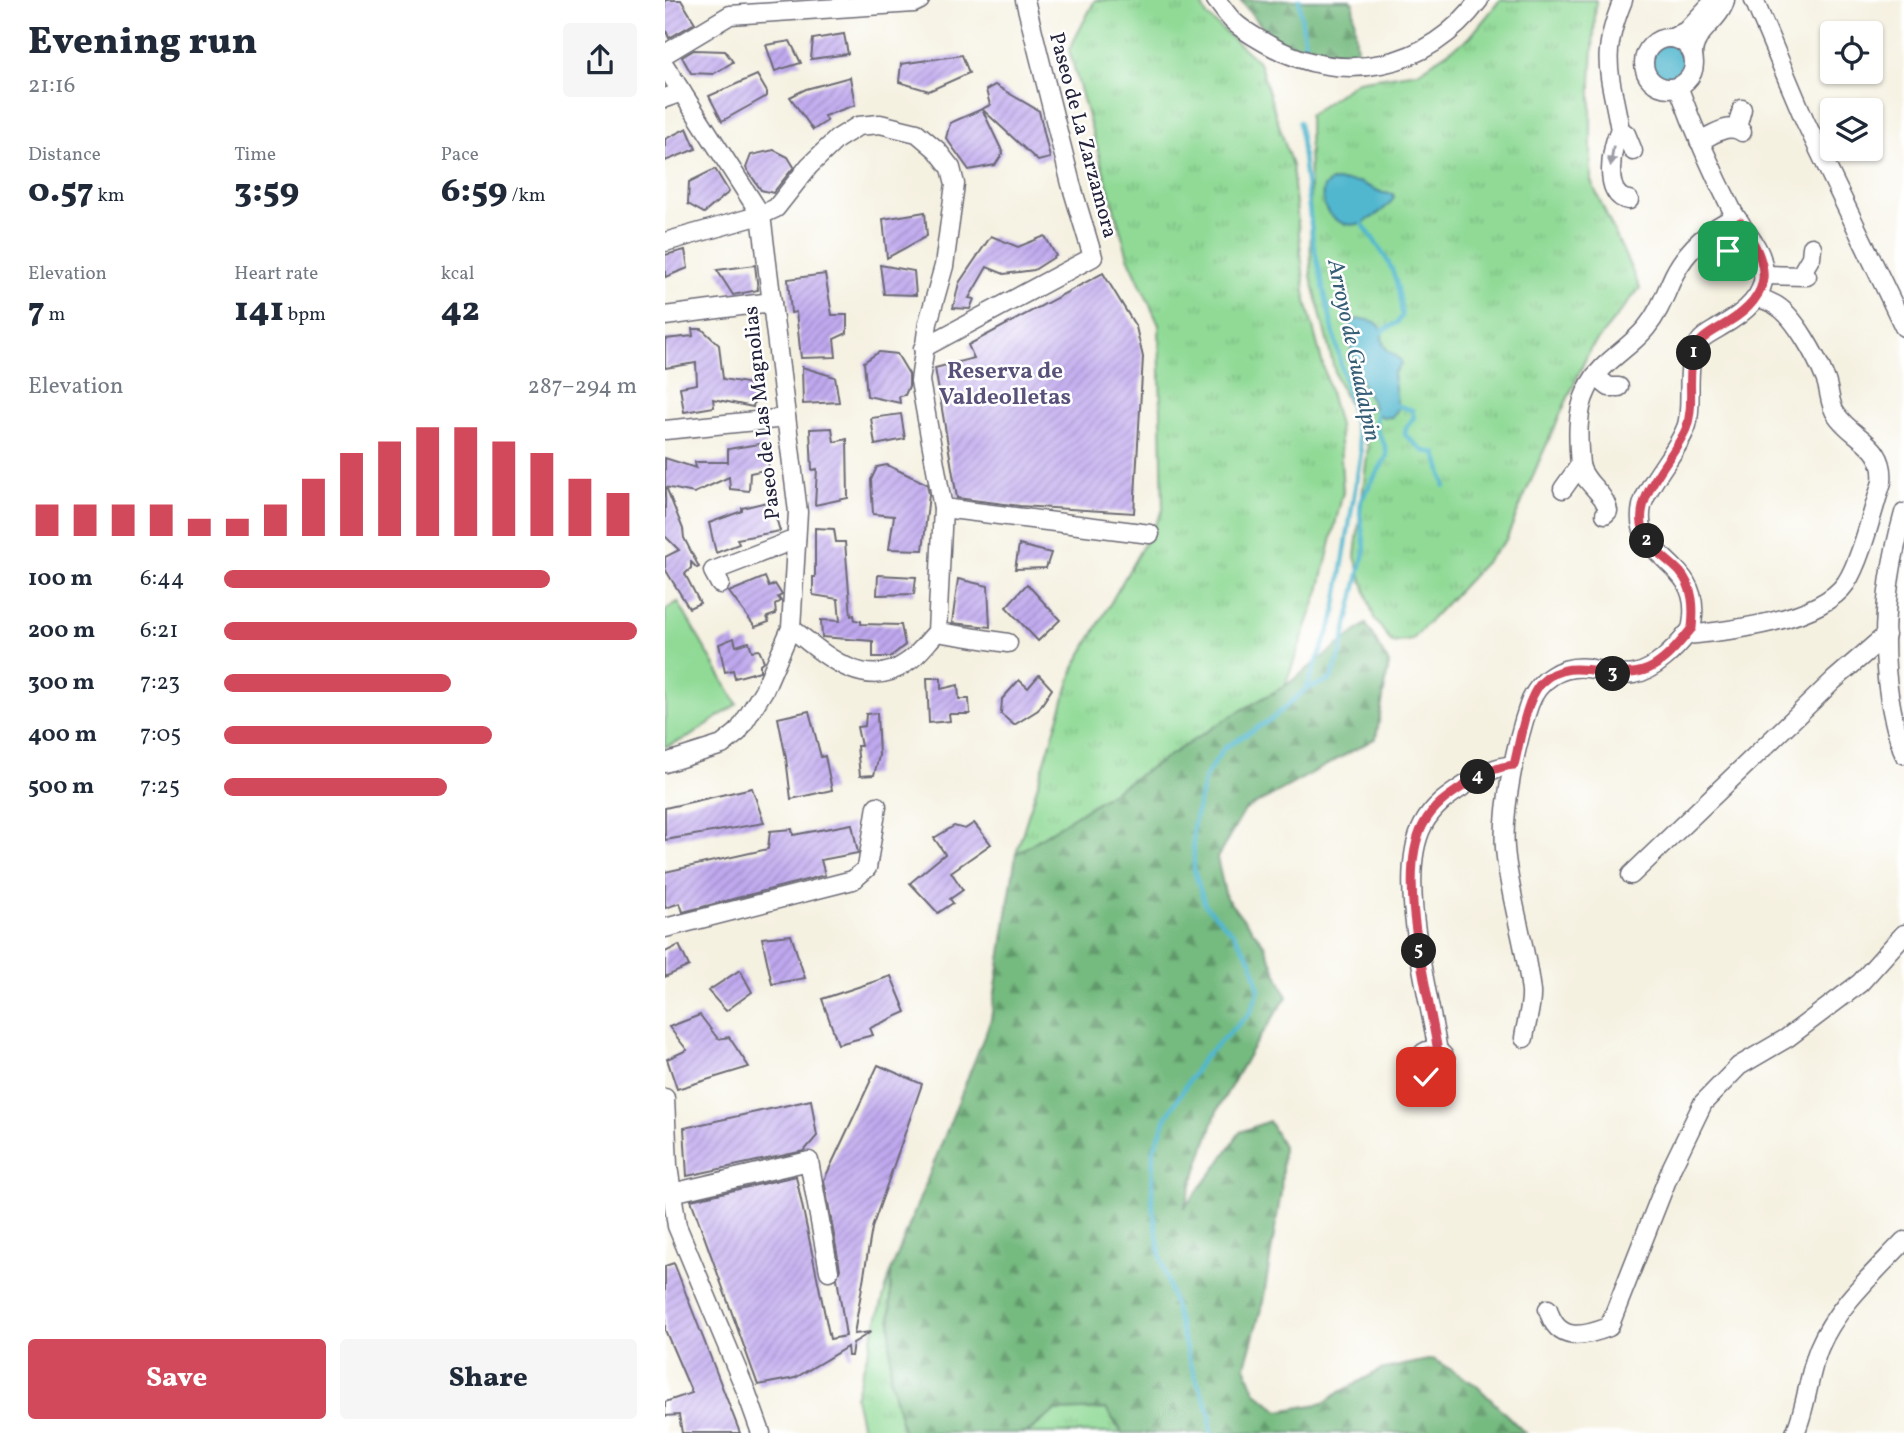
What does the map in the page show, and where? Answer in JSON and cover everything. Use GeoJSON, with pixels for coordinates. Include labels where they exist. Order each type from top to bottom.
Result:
{"type":"FeatureCollection","features":[{"type":"Feature","properties":{"kind":"street"},"geometry":{"type":"LineString","coordinates":[[665,54],[730,15],[914,3],[920,0]]}},
{"type":"Feature","properties":{"kind":"street","name":"Paseo de La Zarzamora"},"geometry":{"type":"LineString","coordinates":[[923,348],[1093,257],[1070,184],[1025,0]]}},
{"type":"Feature","properties":{"kind":"street"},"geometry":{"type":"LineString","coordinates":[[1216,0],[1234,21],[1254,36],[1294,58],[1314,64],[1364,67],[1388,63],[1436,43],[1454,28],[1479,0]]}},
{"type":"Feature","properties":{"kind":"street"},"geometry":{"type":"LineString","coordinates":[[1623,0],[1608,44],[1607,67],[1620,130],[1611,153],[1611,174],[1619,195],[1623,200],[1629,200]]}},
{"type":"Feature","properties":{"kind":"street"},"geometry":{"type":"LineString","coordinates":[[1672,38],[1686,31],[1715,0]]}},
{"type":"Feature","properties":{"kind":"street"},"geometry":{"type":"LineString","coordinates":[[1693,54],[1696,41],[1723,9],[1725,0]]}},
{"type":"Feature","properties":{"kind":"street"},"geometry":{"type":"LineString","coordinates":[[1754,0],[1805,121],[1904,327]]}},
{"type":"Feature","properties":{"kind":"street"},"geometry":{"type":"LineString","coordinates":[[1665,38],[1685,43],[1693,54],[1695,61],[1691,75],[1678,86],[1667,88],[1654,82],[1644,64],[1652,44],[1665,38]]}},
{"type":"Feature","properties":{"kind":"street","name":"Paseo de Las Magnolias"},"geometry":{"type":"LineString","coordinates":[[665,66],[673,95],[761,215],[797,512],[791,628],[764,690],[738,732],[722,745],[665,763]]}},
{"type":"Feature","properties":{"kind":"street"},"geometry":{"type":"LineString","coordinates":[[1524,1038],[1531,995],[1505,846],[1514,765],[1529,704],[1541,684],[1555,674],[1568,670],[1586,668],[1614,674],[1635,674],[1654,666],[1692,628],[1694,609],[1690,588],[1681,573],[1647,543],[1641,524],[1642,505],[1686,428],[1691,405],[1693,353],[1702,339],[1748,309],[1757,297],[1763,275],[1763,264],[1699,141],[1678,86]]}},
{"type":"Feature","properties":{"kind":"street"},"geometry":{"type":"LineString","coordinates":[[1699,141],[1727,129],[1739,130],[1742,109]]}},
{"type":"Feature","properties":{"kind":"street"},"geometry":{"type":"LineString","coordinates":[[665,242],[761,215],[776,208],[809,166],[837,139],[858,126],[880,124],[917,133],[937,150],[951,168],[955,184],[944,266],[928,323],[920,381],[943,508],[937,632],[907,663],[882,674],[859,673],[834,662],[791,628]]}},
{"type":"Feature","properties":{"kind":"street"},"geometry":{"type":"LineString","coordinates":[[1620,130],[1626,134],[1633,151]]}},
{"type":"Feature","properties":{"kind":"street"},"geometry":{"type":"LineString","coordinates":[[1728,251],[1729,232],[1738,220]]}},
{"type":"Feature","properties":{"kind":"street"},"geometry":{"type":"LineString","coordinates":[[1605,514],[1608,509],[1606,501],[1587,481],[1578,439],[1581,407],[1586,391],[1595,376],[1649,324],[1664,301],[1675,274],[1694,247],[1723,222],[1738,220]]}},
{"type":"Feature","properties":{"kind":"street"},"geometry":{"type":"LineString","coordinates":[[1763,275],[1804,275],[1812,247]]}},
{"type":"Feature","properties":{"kind":"street"},"geometry":{"type":"LineString","coordinates":[[1686,635],[1728,631],[1776,620],[1800,613],[1840,591],[1850,577],[1882,482],[1884,468],[1878,456],[1867,442],[1850,430],[1835,413],[1825,378],[1789,318],[1778,306],[1757,297]]}},
{"type":"Feature","properties":{"kind":"street"},"geometry":{"type":"LineString","coordinates":[[665,316],[772,302]]}},
{"type":"Feature","properties":{"kind":"street"},"geometry":{"type":"LineString","coordinates":[[1595,376],[1609,387],[1619,387]]}},
{"type":"Feature","properties":{"kind":"street"},"geometry":{"type":"LineString","coordinates":[[665,430],[786,418]]}},
{"type":"Feature","properties":{"kind":"street"},"geometry":{"type":"LineString","coordinates":[[1563,489],[1582,460]]}},
{"type":"Feature","properties":{"kind":"street"},"geometry":{"type":"LineString","coordinates":[[943,508],[1150,534]]}},
{"type":"Feature","properties":{"kind":"street"},"geometry":{"type":"LineString","coordinates":[[1904,513],[1892,555],[1888,589],[1886,667],[1892,710],[1904,754]]}},
{"type":"Feature","properties":{"kind":"street"},"geometry":{"type":"LineString","coordinates":[[720,584],[713,571],[796,539]]}},
{"type":"Feature","properties":{"kind":"street"},"geometry":{"type":"LineString","coordinates":[[937,632],[1008,643]]}},
{"type":"Feature","properties":{"kind":"street"},"geometry":{"type":"LineString","coordinates":[[1631,876],[1835,680],[1887,635]]}},
{"type":"Feature","properties":{"kind":"street"},"geometry":{"type":"LineString","coordinates":[[1438,1052],[1417,942],[1413,895],[1418,838],[1424,823],[1442,799],[1496,766],[1514,765]]}},
{"type":"Feature","properties":{"kind":"street"},"geometry":{"type":"LineString","coordinates":[[665,928],[853,880],[867,868],[877,806]]}},
{"type":"Feature","properties":{"kind":"street"},"geometry":{"type":"LineString","coordinates":[[1548,1309],[1551,1321],[1561,1332],[1591,1334],[1609,1327],[1672,1167],[1703,1103],[1739,1066],[1787,1038],[1860,983],[1904,934]]}},
{"type":"Feature","properties":{"kind":"street"},"geometry":{"type":"LineString","coordinates":[[665,1098],[668,1166],[677,1226],[761,1433]]}},
{"type":"Feature","properties":{"kind":"street"},"geometry":{"type":"LineString","coordinates":[[672,1193],[809,1161],[829,1271]]}},
{"type":"Feature","properties":{"kind":"street"},"geometry":{"type":"LineString","coordinates":[[1795,1433],[1819,1349],[1830,1328],[1852,1298],[1904,1241]]}},
{"type":"Feature","properties":{"kind":"green space"},"geometry":{"type":"Polygon","coordinates":[[[1095,0],[1199,0],[1207,16],[1259,62],[1292,166],[1306,301],[1339,426],[1343,492],[1319,591],[1285,686],[1228,718],[1016,854],[1074,668],[1163,510],[1159,325],[1128,257],[1069,50],[1095,0]]]}},
{"type":"Feature","properties":{"kind":"green space"},"geometry":{"type":"Polygon","coordinates":[[[1240,0],[1350,0],[1353,3],[1357,52],[1314,51],[1282,42],[1264,29],[1240,0]]]}},
{"type":"Feature","properties":{"kind":"green space"},"geometry":{"type":"Polygon","coordinates":[[[1500,0],[1596,0],[1591,81],[1591,181],[1640,288],[1590,349],[1506,540],[1412,640],[1392,643],[1374,618],[1355,557],[1368,447],[1336,377],[1311,276],[1309,115],[1357,81],[1418,72],[1470,37],[1500,0]]]}},
{"type":"Feature","properties":{"kind":"green space"},"geometry":{"type":"Polygon","coordinates":[[[678,602],[737,704],[689,737],[665,747],[665,610],[678,602]]]}},
{"type":"Feature","properties":{"kind":"green space"},"geometry":{"type":"Polygon","coordinates":[[[1366,624],[1389,664],[1376,738],[1245,810],[1217,858],[1226,898],[1264,944],[1287,997],[1253,1047],[1217,1111],[1184,1208],[1240,1132],[1269,1121],[1283,1146],[1281,1193],[1263,1302],[1245,1366],[1255,1391],[1279,1411],[1324,1403],[1380,1370],[1433,1359],[1476,1385],[1525,1433],[1122,1433],[1106,1409],[1055,1411],[1026,1433],[904,1433],[890,1379],[891,1271],[991,1019],[1016,854],[1231,716],[1285,686],[1366,624]]]}},
{"type":"Feature","properties":{"kind":"green space"},"geometry":{"type":"Polygon","coordinates":[[[891,1271],[890,1379],[904,1433],[863,1433],[855,1397],[891,1271]]]}},
{"type":"Feature","properties":{"kind":"green space"},"geometry":{"type":"Polygon","coordinates":[[[1106,1409],[1122,1433],[1027,1433],[1055,1411],[1106,1409]]]}},
{"type":"Feature","properties":{"kind":"water"},"geometry":{"type":"Polygon","coordinates":[[[1670,44],[1683,49],[1688,62],[1683,75],[1670,80],[1657,75],[1652,62],[1657,49],[1670,44]]]}},
{"type":"Feature","properties":{"kind":"water"},"geometry":{"type":"Polygon","coordinates":[[[1331,181],[1359,182],[1383,193],[1393,194],[1394,198],[1368,220],[1350,225],[1342,223],[1330,215],[1323,202],[1324,187],[1331,181]]]}},
{"type":"Feature","properties":{"kind":"water"},"geometry":{"type":"Polygon","coordinates":[[[1362,319],[1380,326],[1385,347],[1402,363],[1393,374],[1398,409],[1392,417],[1381,416],[1375,411],[1354,362],[1348,329],[1354,320],[1362,319]]]}},
{"type":"Feature","properties":{"kind":"building"},"geometry":{"type":"Polygon","coordinates":[[[665,0],[681,0],[695,23],[669,38],[665,28],[665,0]]]}},
{"type":"Feature","properties":{"kind":"building"},"geometry":{"type":"Polygon","coordinates":[[[844,34],[848,54],[811,59],[813,39],[844,34]]]}},
{"type":"Feature","properties":{"kind":"building"},"geometry":{"type":"Polygon","coordinates":[[[790,41],[801,63],[775,71],[766,45],[790,41]]]}},
{"type":"Feature","properties":{"kind":"building"},"geometry":{"type":"Polygon","coordinates":[[[694,50],[725,51],[733,62],[713,74],[691,73],[682,57],[694,50]]]}},
{"type":"Feature","properties":{"kind":"building"},"geometry":{"type":"Polygon","coordinates":[[[962,55],[969,73],[929,91],[899,82],[901,64],[962,55]]]}},
{"type":"Feature","properties":{"kind":"building"},"geometry":{"type":"Polygon","coordinates":[[[757,75],[767,96],[722,121],[709,96],[757,75]]]}},
{"type":"Feature","properties":{"kind":"building"},"geometry":{"type":"Polygon","coordinates":[[[850,77],[855,105],[824,116],[827,121],[813,130],[790,97],[806,89],[850,77]]]}},
{"type":"Feature","properties":{"kind":"building"},"geometry":{"type":"Polygon","coordinates":[[[995,85],[1039,111],[1050,158],[1038,161],[982,109],[990,105],[986,90],[995,85]]]}},
{"type":"Feature","properties":{"kind":"building"},"geometry":{"type":"Polygon","coordinates":[[[982,109],[1003,153],[995,165],[969,170],[946,138],[950,123],[982,109]]]}},
{"type":"Feature","properties":{"kind":"building"},"geometry":{"type":"Polygon","coordinates":[[[687,128],[696,149],[665,161],[665,139],[687,128]]]}},
{"type":"Feature","properties":{"kind":"building"},"geometry":{"type":"Polygon","coordinates":[[[774,150],[788,157],[794,167],[773,193],[761,190],[746,168],[751,155],[774,150]]]}},
{"type":"Feature","properties":{"kind":"building"},"geometry":{"type":"Polygon","coordinates":[[[715,169],[729,192],[704,213],[688,204],[689,182],[715,169]]]}},
{"type":"Feature","properties":{"kind":"building"},"geometry":{"type":"Polygon","coordinates":[[[925,212],[927,236],[887,258],[883,219],[925,212]]]}},
{"type":"Feature","properties":{"kind":"building"},"geometry":{"type":"Polygon","coordinates":[[[991,236],[1018,247],[1045,236],[1056,256],[1034,270],[1004,274],[987,267],[969,298],[974,299],[970,309],[953,308],[959,283],[991,236]]]}},
{"type":"Feature","properties":{"kind":"building"},"geometry":{"type":"Polygon","coordinates":[[[685,250],[688,268],[665,277],[665,255],[685,250]]]}},
{"type":"Feature","properties":{"kind":"building"},"geometry":{"type":"Polygon","coordinates":[[[755,265],[758,290],[733,295],[717,270],[755,265]]]}},
{"type":"Feature","properties":{"kind":"building"},"geometry":{"type":"Polygon","coordinates":[[[880,265],[914,271],[916,295],[884,294],[880,265]]]}},
{"type":"Feature","properties":{"kind":"building"},"geometry":{"type":"Polygon","coordinates":[[[1103,273],[1136,327],[1143,357],[1134,513],[1020,506],[957,498],[935,368],[974,358],[968,345],[1103,273]]]}},
{"type":"Feature","properties":{"kind":"building"},"geometry":{"type":"Polygon","coordinates":[[[825,274],[832,315],[847,315],[847,333],[834,339],[836,357],[801,358],[796,312],[791,313],[788,279],[825,274]]]}},
{"type":"Feature","properties":{"kind":"building"},"geometry":{"type":"Polygon","coordinates":[[[692,329],[702,329],[719,345],[723,379],[757,385],[753,407],[713,399],[714,407],[684,412],[680,387],[697,384],[696,363],[665,368],[665,339],[693,336],[692,329]]]}},
{"type":"Feature","properties":{"kind":"building"},"geometry":{"type":"Polygon","coordinates":[[[879,352],[897,354],[909,374],[909,386],[905,395],[899,396],[900,403],[867,396],[864,362],[879,352]]]}},
{"type":"Feature","properties":{"kind":"building"},"geometry":{"type":"Polygon","coordinates":[[[802,367],[835,377],[839,402],[803,404],[802,367]]]}},
{"type":"Feature","properties":{"kind":"building"},"geometry":{"type":"Polygon","coordinates":[[[901,414],[905,439],[875,445],[871,418],[901,414]]]}},
{"type":"Feature","properties":{"kind":"building"},"geometry":{"type":"Polygon","coordinates":[[[832,428],[834,442],[847,439],[848,498],[815,505],[817,469],[812,470],[810,429],[832,428]]]}},
{"type":"Feature","properties":{"kind":"building"},"geometry":{"type":"Polygon","coordinates":[[[765,443],[769,469],[750,473],[749,491],[730,489],[729,477],[694,493],[666,487],[684,538],[699,567],[691,562],[691,568],[685,574],[700,603],[689,608],[665,569],[665,557],[679,550],[665,536],[665,458],[696,468],[695,462],[728,462],[728,449],[765,443]]]}},
{"type":"Feature","properties":{"kind":"building"},"geometry":{"type":"Polygon","coordinates":[[[887,465],[927,484],[929,494],[923,550],[889,549],[894,516],[873,514],[871,480],[877,467],[887,465]]]}},
{"type":"Feature","properties":{"kind":"building"},"geometry":{"type":"Polygon","coordinates":[[[771,501],[780,531],[737,539],[739,544],[716,553],[709,523],[742,511],[742,508],[771,501]]]}},
{"type":"Feature","properties":{"kind":"building"},"geometry":{"type":"Polygon","coordinates":[[[815,528],[834,529],[836,542],[845,542],[851,616],[854,615],[855,620],[861,621],[861,624],[901,625],[905,645],[890,657],[873,657],[873,641],[822,637],[821,620],[840,621],[838,599],[813,595],[815,528]]]}},
{"type":"Feature","properties":{"kind":"building"},"geometry":{"type":"Polygon","coordinates":[[[1019,545],[1051,553],[1046,568],[1015,569],[1019,545]]]}},
{"type":"Feature","properties":{"kind":"building"},"geometry":{"type":"Polygon","coordinates":[[[878,575],[916,577],[914,594],[877,595],[878,575]]]}},
{"type":"Feature","properties":{"kind":"building"},"geometry":{"type":"Polygon","coordinates":[[[765,577],[769,587],[775,584],[782,595],[778,597],[781,601],[775,605],[776,614],[767,617],[769,622],[755,627],[729,592],[765,577]]]}},
{"type":"Feature","properties":{"kind":"building"},"geometry":{"type":"Polygon","coordinates":[[[958,579],[988,586],[990,627],[952,623],[958,579]]]}},
{"type":"Feature","properties":{"kind":"building"},"geometry":{"type":"Polygon","coordinates":[[[1027,584],[1060,620],[1038,641],[1006,607],[1027,584]]]}},
{"type":"Feature","properties":{"kind":"building"},"geometry":{"type":"Polygon","coordinates":[[[734,638],[736,646],[749,642],[752,651],[759,650],[764,661],[760,664],[760,671],[735,678],[733,670],[725,672],[719,644],[734,638]]]}},
{"type":"Feature","properties":{"kind":"building"},"geometry":{"type":"Polygon","coordinates":[[[1039,675],[1052,689],[1038,710],[1014,725],[1001,714],[1002,699],[1019,680],[1028,688],[1039,675]]]}},
{"type":"Feature","properties":{"kind":"building"},"geometry":{"type":"Polygon","coordinates":[[[927,678],[941,678],[941,689],[958,685],[959,699],[969,699],[970,714],[949,714],[950,721],[929,723],[927,678]]]}},
{"type":"Feature","properties":{"kind":"building"},"geometry":{"type":"Polygon","coordinates":[[[809,711],[821,757],[825,756],[832,790],[791,799],[778,718],[809,711]]]}},
{"type":"Feature","properties":{"kind":"building"},"geometry":{"type":"Polygon","coordinates":[[[877,713],[879,756],[874,775],[860,776],[857,746],[861,746],[857,727],[865,726],[866,714],[877,713]]]}},
{"type":"Feature","properties":{"kind":"building"},"geometry":{"type":"Polygon","coordinates":[[[752,788],[764,823],[665,840],[665,808],[752,788]]]}},
{"type":"Feature","properties":{"kind":"building"},"geometry":{"type":"Polygon","coordinates":[[[974,823],[991,844],[951,872],[963,890],[950,899],[953,903],[938,913],[910,883],[945,854],[934,838],[954,826],[965,829],[974,823]]]}},
{"type":"Feature","properties":{"kind":"building"},"geometry":{"type":"Polygon","coordinates":[[[852,824],[858,853],[821,860],[825,875],[683,912],[680,903],[665,908],[665,872],[768,849],[770,831],[792,829],[793,835],[852,824]]]}},
{"type":"Feature","properties":{"kind":"building"},"geometry":{"type":"Polygon","coordinates":[[[791,935],[805,978],[772,984],[762,938],[791,935]]]}},
{"type":"Feature","properties":{"kind":"building"},"geometry":{"type":"Polygon","coordinates":[[[679,945],[689,966],[665,977],[665,952],[679,945]]]}},
{"type":"Feature","properties":{"kind":"building"},"geometry":{"type":"Polygon","coordinates":[[[740,970],[752,992],[726,1011],[708,991],[740,970]]]}},
{"type":"Feature","properties":{"kind":"building"},"geometry":{"type":"Polygon","coordinates":[[[891,976],[906,1012],[870,1028],[873,1035],[838,1044],[822,999],[891,976]]]}},
{"type":"Feature","properties":{"kind":"building"},"geometry":{"type":"Polygon","coordinates":[[[700,1015],[718,1039],[729,1037],[749,1067],[677,1089],[667,1059],[687,1050],[669,1027],[700,1015]]]}},
{"type":"Feature","properties":{"kind":"building"},"geometry":{"type":"Polygon","coordinates":[[[878,1065],[922,1084],[872,1228],[854,1334],[871,1332],[853,1343],[851,1356],[848,1356],[847,1347],[795,1378],[758,1385],[691,1200],[796,1176],[830,1339],[846,1336],[837,1278],[840,1269],[824,1180],[878,1065]]]}},
{"type":"Feature","properties":{"kind":"building"},"geometry":{"type":"Polygon","coordinates":[[[811,1100],[817,1136],[804,1151],[687,1176],[684,1128],[811,1100]]]}},
{"type":"Feature","properties":{"kind":"building"},"geometry":{"type":"Polygon","coordinates":[[[674,1263],[740,1433],[682,1433],[679,1415],[665,1416],[665,1402],[692,1393],[665,1330],[665,1266],[674,1263]]]}},
{"type":"Feature","properties":{"kind":"waterway","name":"Arroyo de Guadalpin"},"geometry":{"type":"LineString","coordinates":[[1299,0],[1305,45]]}},
{"type":"Feature","properties":{"kind":"waterway","name":"Arroyo de Guadalpin"},"geometry":{"type":"LineString","coordinates":[[1211,1433],[1210,1413],[1190,1363],[1160,1254],[1152,1201],[1153,1151],[1167,1116],[1203,1058],[1250,1013],[1259,990],[1252,962],[1233,933],[1205,905],[1194,870],[1193,827],[1205,777],[1224,748],[1273,718],[1306,689],[1334,618],[1361,452],[1313,242],[1299,122]]}},
{"type":"Feature","properties":{"kind":"waterway"},"geometry":{"type":"LineString","coordinates":[[1359,219],[1389,264],[1400,300],[1402,316],[1397,323],[1379,333]]}},
{"type":"Feature","properties":{"kind":"waterway"},"geometry":{"type":"LineString","coordinates":[[1392,404],[1412,410],[1414,417],[1406,428],[1405,435],[1424,451],[1436,453],[1445,486]]}},
{"type":"Feature","properties":{"kind":"waterway"},"geometry":{"type":"LineString","coordinates":[[1306,689],[1330,680],[1339,659],[1365,548],[1360,514],[1361,500],[1387,456],[1376,426],[1377,410]]}},
{"type":"Feature","properties":{"kind":"district","name":"Reserva de Valdeolletas"},"geometry":{"type":"Point","coordinates":[1005,383]}},
{"type":"Feature","properties":{"kind":"route"},"geometry":{"type":"LineString","coordinates":[[1426,1077],[1419,1069],[1420,1058],[1428,1051],[1438,1052],[1417,942],[1413,895],[1415,852],[1424,823],[1442,799],[1496,766],[1514,765],[1529,704],[1541,684],[1555,674],[1586,668],[1614,674],[1635,674],[1654,666],[1692,628],[1694,609],[1690,588],[1681,573],[1647,543],[1641,524],[1642,505],[1686,428],[1691,405],[1693,353],[1702,339],[1748,309],[1757,297],[1763,280],[1763,264],[1740,222],[1729,232],[1728,251]]}}]}
